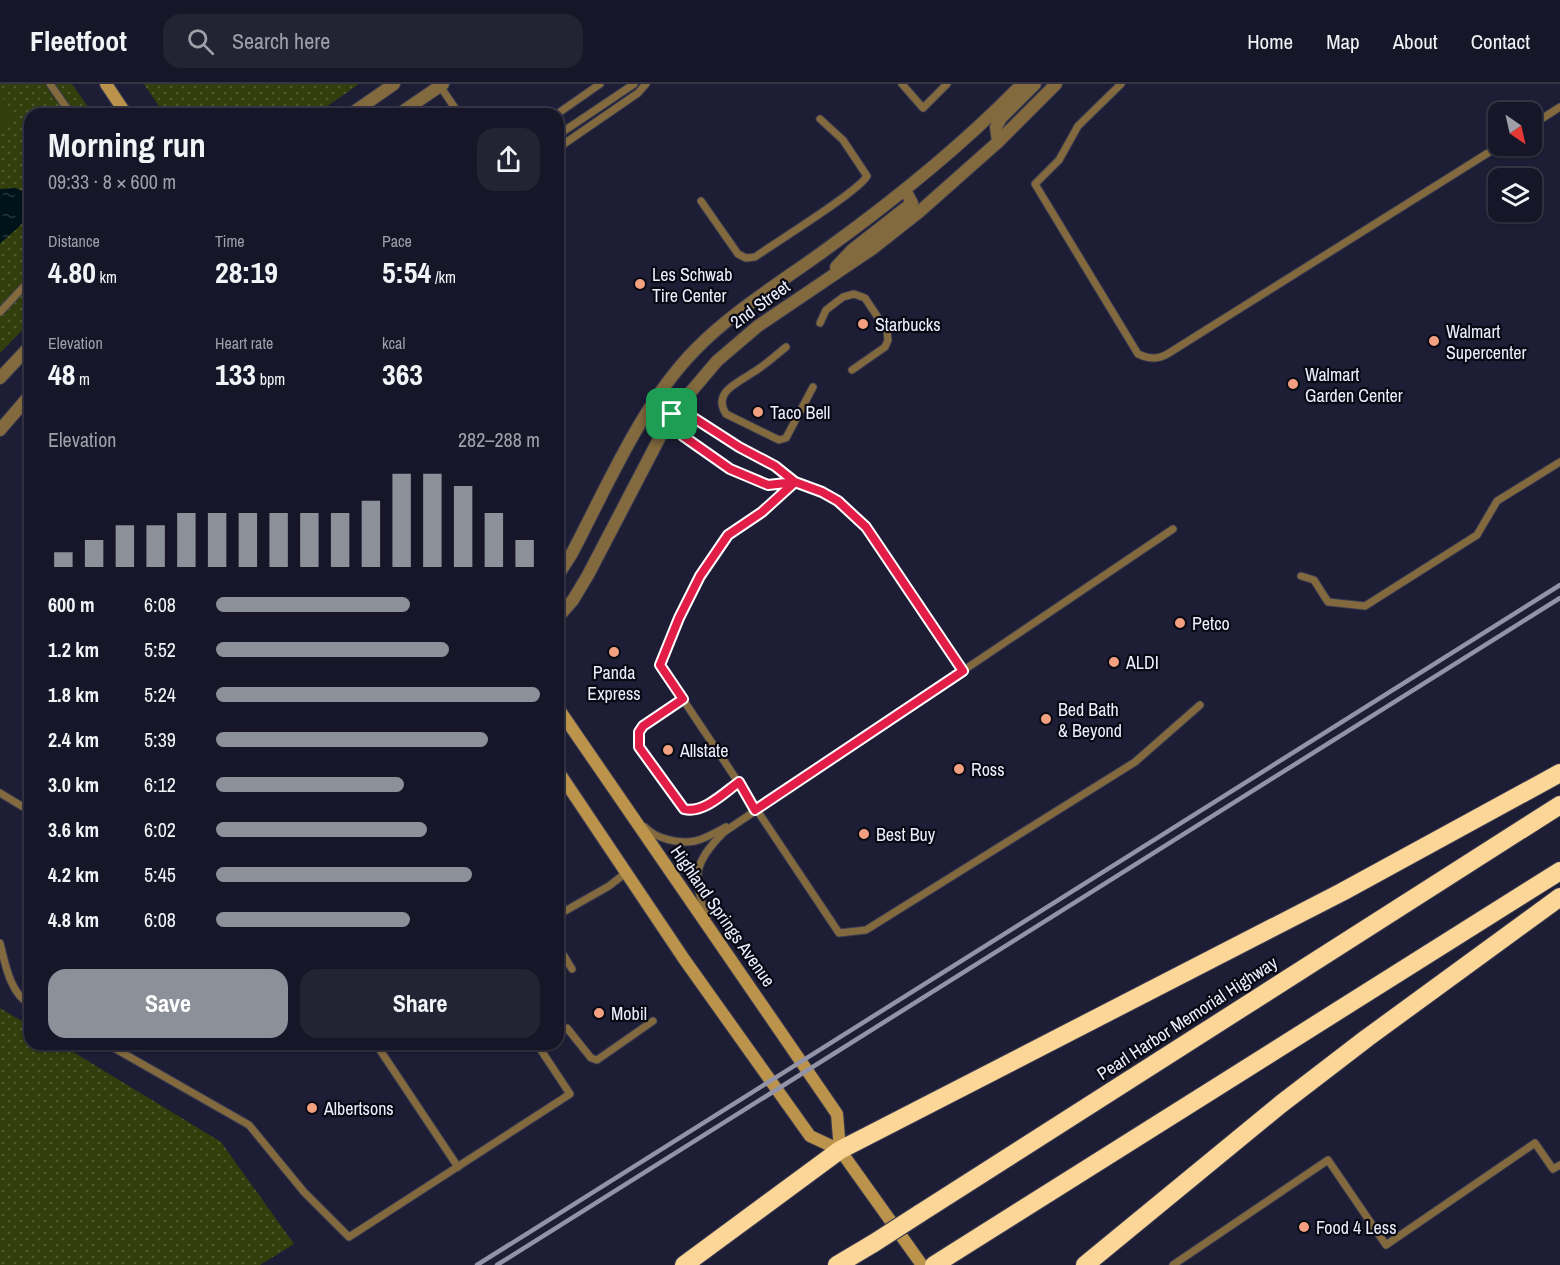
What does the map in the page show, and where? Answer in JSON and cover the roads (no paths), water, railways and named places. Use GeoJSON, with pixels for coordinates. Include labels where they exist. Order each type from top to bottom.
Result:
{"type":"FeatureCollection","features":[{"type":"Feature","properties":{"kind":"highway"},"geometry":{"type":"LineString","coordinates":[[684,1265],[840,1150],[1342,892],[1560,773]]}},
{"type":"Feature","properties":{"kind":"highway","name":"Pearl Harbor Memorial Highway"},"geometry":{"type":"LineString","coordinates":[[837,1265],[1560,805]]}},
{"type":"Feature","properties":{"kind":"highway"},"geometry":{"type":"LineString","coordinates":[[941,1261],[1560,871]]}},
{"type":"Feature","properties":{"kind":"highway"},"geometry":{"type":"LineString","coordinates":[[1084,1265],[1281,1104],[1375,1032],[1560,897]]}},
{"type":"Feature","properties":{"kind":"main road"},"geometry":{"type":"LineString","coordinates":[[106,84],[122,108]]}},
{"type":"Feature","properties":{"kind":"main road","name":"Highland Springs Avenue"},"geometry":{"type":"LineString","coordinates":[[564,717],[837,1114],[840,1150]]}},
{"type":"Feature","properties":{"kind":"main road"},"geometry":{"type":"LineString","coordinates":[[564,780],[684,959],[810,1136],[840,1150],[922,1265]]}},
{"type":"Feature","properties":{"kind":"street"},"geometry":{"type":"LineString","coordinates":[[360,108],[394,84]]}},
{"type":"Feature","properties":{"kind":"street","name":"2nd Street"},"geometry":{"type":"LineString","coordinates":[[564,566],[651,403],[694,351],[744,307],[906,190],[956,148],[1022,84]]}},
{"type":"Feature","properties":{"kind":"street"},"geometry":{"type":"LineString","coordinates":[[998,142],[996,127],[1001,118],[1035,84]]}},
{"type":"Feature","properties":{"kind":"street","name":"2nd Street"},"geometry":{"type":"LineString","coordinates":[[564,610],[588,575],[672,414],[695,385],[732,347],[758,326],[872,249],[919,212],[998,142],[1056,84]]}},
{"type":"Feature","properties":{"kind":"street"},"geometry":{"type":"LineString","coordinates":[[408,108],[442,85]]}},
{"type":"Feature","properties":{"kind":"street"},"geometry":{"type":"LineString","coordinates":[[820,284],[852,250],[912,203],[906,190]]}},
{"type":"Feature","properties":{"kind":"street"},"geometry":{"type":"LineString","coordinates":[[0,378],[24,352]]}},
{"type":"Feature","properties":{"kind":"street"},"geometry":{"type":"LineString","coordinates":[[0,430],[24,402]]}},
{"type":"Feature","properties":{"kind":"lane"},"geometry":{"type":"LineString","coordinates":[[50,84],[67,108]]}},
{"type":"Feature","properties":{"kind":"lane"},"geometry":{"type":"LineString","coordinates":[[564,109],[600,84]]}},
{"type":"Feature","properties":{"kind":"lane"},"geometry":{"type":"LineString","coordinates":[[564,131],[634,84]]}},
{"type":"Feature","properties":{"kind":"lane"},"geometry":{"type":"LineString","coordinates":[[564,144],[638,93],[646,84]]}},
{"type":"Feature","properties":{"kind":"lane"},"geometry":{"type":"LineString","coordinates":[[902,84],[922,108],[947,84]]}},
{"type":"Feature","properties":{"kind":"lane"},"geometry":{"type":"LineString","coordinates":[[1121,84],[1078,126],[1059,160],[1035,184],[1138,354],[1148,359],[1163,357],[1488,153]]}},
{"type":"Feature","properties":{"kind":"lane"},"geometry":{"type":"LineString","coordinates":[[442,85],[455,108]]}},
{"type":"Feature","properties":{"kind":"lane"},"geometry":{"type":"LineString","coordinates":[[1542,119],[1560,107]]}},
{"type":"Feature","properties":{"kind":"lane"},"geometry":{"type":"LineString","coordinates":[[701,201],[738,255],[746,258],[755,257],[863,183],[867,176],[843,140],[820,119]]}},
{"type":"Feature","properties":{"kind":"lane"},"geometry":{"type":"LineString","coordinates":[[0,312],[24,286]]}},
{"type":"Feature","properties":{"kind":"lane"},"geometry":{"type":"LineString","coordinates":[[820,323],[826,310],[851,294],[865,298],[871,306],[887,331],[888,340],[885,347],[852,370]]}},
{"type":"Feature","properties":{"kind":"lane"},"geometry":{"type":"LineString","coordinates":[[786,347],[732,385],[723,397],[722,408],[726,414],[779,440],[786,438],[813,387]]}},
{"type":"Feature","properties":{"kind":"lane"},"geometry":{"type":"LineString","coordinates":[[672,414],[683,436],[730,469],[768,485],[795,482]]}},
{"type":"Feature","properties":{"kind":"lane"},"geometry":{"type":"LineString","coordinates":[[672,414],[694,418],[739,447],[775,466],[795,482],[838,501],[866,527],[963,671]]}},
{"type":"Feature","properties":{"kind":"lane"},"geometry":{"type":"LineString","coordinates":[[1301,576],[1314,580],[1328,602],[1365,606],[1477,535],[1497,501],[1560,462]]}},
{"type":"Feature","properties":{"kind":"lane"},"geometry":{"type":"LineString","coordinates":[[795,482],[762,512],[728,535],[700,576],[679,618],[660,665],[839,933],[866,930],[1135,762],[1200,705]]}},
{"type":"Feature","properties":{"kind":"lane"},"geometry":{"type":"LineString","coordinates":[[625,805],[651,834],[674,841],[695,841],[739,820],[1173,529]]}},
{"type":"Feature","properties":{"kind":"lane"},"geometry":{"type":"LineString","coordinates":[[683,699],[643,726],[639,732],[639,747],[684,809],[692,811],[701,808],[739,782]]}},
{"type":"Feature","properties":{"kind":"lane"},"geometry":{"type":"LineString","coordinates":[[0,793],[24,807]]}},
{"type":"Feature","properties":{"kind":"lane"},"geometry":{"type":"LineString","coordinates":[[713,933],[698,893],[698,866],[707,848],[739,820]]}},
{"type":"Feature","properties":{"kind":"lane"},"geometry":{"type":"LineString","coordinates":[[564,912],[609,886],[627,872]]}},
{"type":"Feature","properties":{"kind":"lane"},"geometry":{"type":"LineString","coordinates":[[0,943],[9,976],[24,1001]]}},
{"type":"Feature","properties":{"kind":"lane"},"geometry":{"type":"LineString","coordinates":[[564,956],[572,969]]}},
{"type":"Feature","properties":{"kind":"lane"},"geometry":{"type":"LineString","coordinates":[[564,1029],[567,1028],[591,1058],[597,1060],[653,1021]]}},
{"type":"Feature","properties":{"kind":"lane"},"geometry":{"type":"LineString","coordinates":[[118,1050],[249,1125],[304,1192],[350,1237],[570,1094],[541,1050]]}},
{"type":"Feature","properties":{"kind":"lane"},"geometry":{"type":"LineString","coordinates":[[380,1050],[458,1167]]}},
{"type":"Feature","properties":{"kind":"lane"},"geometry":{"type":"LineString","coordinates":[[1173,1265],[1328,1160],[1386,1245],[1535,1143],[1553,1169],[1560,1165]]}},
{"type":"Feature","properties":{"kind":"water"},"geometry":{"type":"Polygon","coordinates":[[[16,188],[24,193],[24,221],[0,244],[0,189],[16,188]]]}},
{"type":"Feature","properties":{"kind":"railway"},"geometry":{"type":"LineString","coordinates":[[477,1265],[1560,585]]}},
{"type":"Feature","properties":{"kind":"railway"},"geometry":{"type":"LineString","coordinates":[[497,1265],[1560,598]]}},
{"type":"Feature","properties":{"kind":"place","name":"Les Schwab Tire Center"},"geometry":{"type":"Point","coordinates":[640,284]}},
{"type":"Feature","properties":{"kind":"place","name":"Starbucks"},"geometry":{"type":"Point","coordinates":[863,324]}},
{"type":"Feature","properties":{"kind":"place","name":"Walmart Supercenter"},"geometry":{"type":"Point","coordinates":[1434,341]}},
{"type":"Feature","properties":{"kind":"place","name":"Walmart Garden Center"},"geometry":{"type":"Point","coordinates":[1293,384]}},
{"type":"Feature","properties":{"kind":"place","name":"Taco Bell"},"geometry":{"type":"Point","coordinates":[758,412]}},
{"type":"Feature","properties":{"kind":"place","name":"Petco"},"geometry":{"type":"Point","coordinates":[1180,623]}},
{"type":"Feature","properties":{"kind":"place","name":"Panda Express"},"geometry":{"type":"Point","coordinates":[614,652]}},
{"type":"Feature","properties":{"kind":"place","name":"ALDI"},"geometry":{"type":"Point","coordinates":[1114,662]}},
{"type":"Feature","properties":{"kind":"place","name":"Bed Bath & Beyond"},"geometry":{"type":"Point","coordinates":[1046,719]}},
{"type":"Feature","properties":{"kind":"place","name":"Allstate"},"geometry":{"type":"Point","coordinates":[668,750]}},
{"type":"Feature","properties":{"kind":"place","name":"Ross"},"geometry":{"type":"Point","coordinates":[959,769]}},
{"type":"Feature","properties":{"kind":"place","name":"Best Buy"},"geometry":{"type":"Point","coordinates":[864,834]}},
{"type":"Feature","properties":{"kind":"place","name":"Mobil"},"geometry":{"type":"Point","coordinates":[599,1013]}},
{"type":"Feature","properties":{"kind":"place","name":"Albertsons"},"geometry":{"type":"Point","coordinates":[312,1108]}},
{"type":"Feature","properties":{"kind":"place","name":"Food 4 Less"},"geometry":{"type":"Point","coordinates":[1304,1227]}}]}
